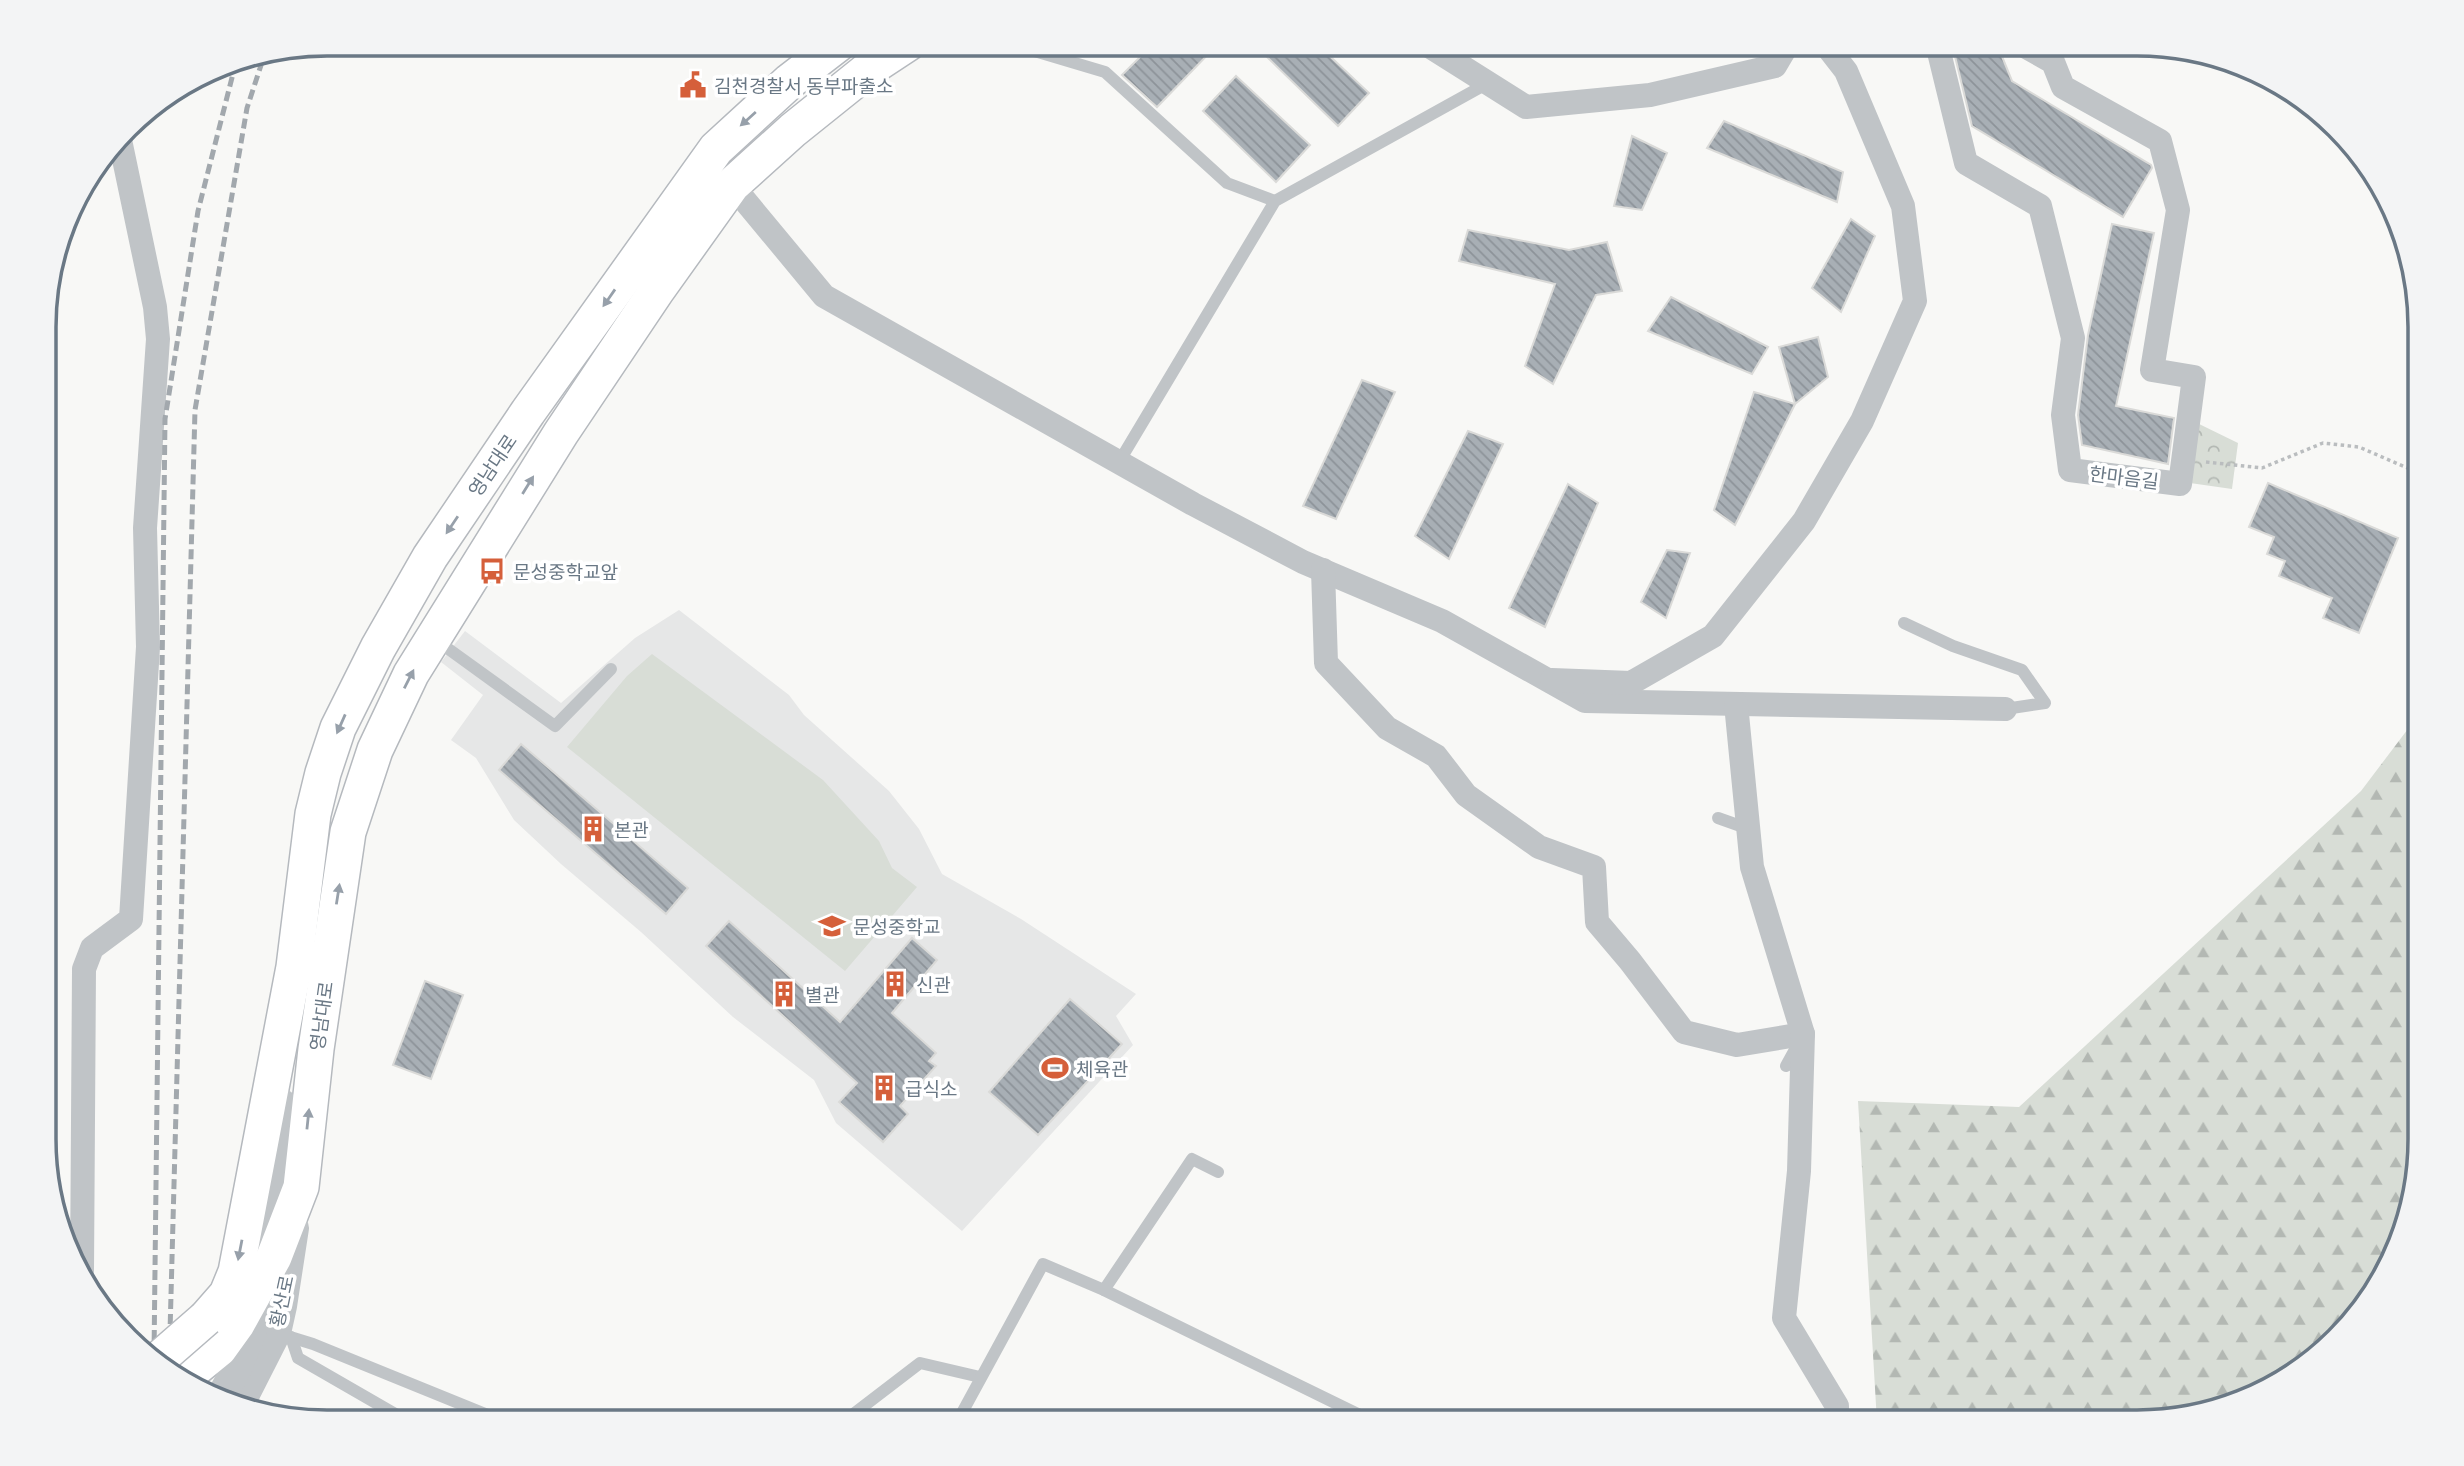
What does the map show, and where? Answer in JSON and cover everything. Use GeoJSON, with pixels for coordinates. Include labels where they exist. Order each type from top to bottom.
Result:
{"type":"FeatureCollection","features":[{"type":"Feature","properties":{"kind":"main road","name":"영남대로"},"geometry":{"type":"LineString","coordinates":[[213,1333],[236,1272],[294,967],[313,814],[338,728],[372,660],[430,557],[528,412],[716,149],[790,81],[822,56]]}},
{"type":"Feature","properties":{"kind":"main road","name":"영남대로"},"geometry":{"type":"LineString","coordinates":[[213,1333],[244,1314],[282,1238],[301,1187],[316,1049],[348,832],[375,750],[411,674],[561,433],[657,290],[732,185],[793,130],[889,56]]}},
{"type":"Feature","properties":{"kind":"main road"},"geometry":{"type":"LineString","coordinates":[[165,1356],[213,1333]]}},
{"type":"Feature","properties":{"kind":"main road"},"geometry":{"type":"LineString","coordinates":[[187,1371],[213,1333]]}},
{"type":"Feature","properties":{"kind":"street"},"geometry":{"type":"LineString","coordinates":[[1445,56],[1526,107],[1650,95],[1775,66],[1781,56]]}},
{"type":"Feature","properties":{"kind":"street"},"geometry":{"type":"LineString","coordinates":[[1547,679],[1631,683],[1713,636],[1804,520],[1862,422],[1914,301],[1903,206],[1846,71],[1834,56]]}},
{"type":"Feature","properties":{"kind":"street","name":"한마음길"},"geometry":{"type":"LineString","coordinates":[[1940,56],[1966,163],[2040,206],[2073,338],[2063,415],[2070,470],[2180,484],[2194,377],[2152,370],[2178,211],[2160,141],[2063,87],[2053,62],[2042,56]]}},
{"type":"Feature","properties":{"kind":"street"},"geometry":{"type":"LineString","coordinates":[[82,1255],[84,969],[92,948],[131,919],[148,647],[145,528],[158,339],[155,307],[122,149]]}},
{"type":"Feature","properties":{"kind":"street"},"geometry":{"type":"LineString","coordinates":[[732,185],[824,296],[1193,504],[1323,570],[1442,621],[1585,701],[2005,709]]}},
{"type":"Feature","properties":{"kind":"street"},"geometry":{"type":"LineString","coordinates":[[1323,570],[1326,663],[1387,728],[1436,756],[1466,796],[1539,847],[1594,867],[1597,922],[1684,1032],[1737,1045],[1804,1034]]}},
{"type":"Feature","properties":{"kind":"street"},"geometry":{"type":"LineString","coordinates":[[1736,704],[1752,867],[1804,1034],[1799,1171],[1777,1323],[1838,1406],[1838,1410]]}},
{"type":"Feature","properties":{"kind":"street","name":"영남대로"},"geometry":{"type":"LineString","coordinates":[[261,1279],[278,1148],[294,967]]}},
{"type":"Feature","properties":{"kind":"street","name":"황산로"},"geometry":{"type":"LineString","coordinates":[[242,1397],[273,1332],[282,1306],[301,1187]]}},
{"type":"Feature","properties":{"kind":"street","name":"황산로"},"geometry":{"type":"LineString","coordinates":[[261,1279],[273,1332]]}},
{"type":"Feature","properties":{"kind":"street","name":"황산로"},"geometry":{"type":"LineString","coordinates":[[225,1390],[238,1366],[273,1332]]}},
{"type":"Feature","properties":{"kind":"lane"},"geometry":{"type":"LineString","coordinates":[[1051,56],[1105,72],[1227,183],[1275,201]]}},
{"type":"Feature","properties":{"kind":"lane"},"geometry":{"type":"LineString","coordinates":[[1119,462],[1275,201],[1488,83]]}},
{"type":"Feature","properties":{"kind":"lane"},"geometry":{"type":"LineString","coordinates":[[1904,624],[1952,646],[2022,670],[2045,702],[2005,709]]}},
{"type":"Feature","properties":{"kind":"lane"},"geometry":{"type":"LineString","coordinates":[[433,638],[555,726],[611,669]]}},
{"type":"Feature","properties":{"kind":"lane"},"geometry":{"type":"LineString","coordinates":[[1718,818],[1749,830]]}},
{"type":"Feature","properties":{"kind":"lane"},"geometry":{"type":"LineString","coordinates":[[1786,1066],[1804,1034]]}},
{"type":"Feature","properties":{"kind":"lane"},"geometry":{"type":"LineString","coordinates":[[1104,1290],[1192,1158],[1218,1172]]}},
{"type":"Feature","properties":{"kind":"lane"},"geometry":{"type":"LineString","coordinates":[[963,1410],[1043,1264],[1104,1290],[1349,1410]]}},
{"type":"Feature","properties":{"kind":"lane"},"geometry":{"type":"LineString","coordinates":[[273,1332],[298,1358],[388,1410]]}},
{"type":"Feature","properties":{"kind":"lane"},"geometry":{"type":"LineString","coordinates":[[273,1332],[313,1344],[475,1410]]}},
{"type":"Feature","properties":{"kind":"lane"},"geometry":{"type":"LineString","coordinates":[[859,1410],[920,1363],[980,1377]]}},
{"type":"Feature","properties":{"kind":"path"},"geometry":{"type":"LineString","coordinates":[[2183,460],[2262,468],[2323,443],[2359,447],[2408,468]]}},
{"type":"Feature","properties":{"kind":"shaded area","name":"문성중학교"},"geometry":{"type":"Polygon","coordinates":[[[679,610],[789,695],[804,715],[889,791],[919,829],[942,874],[1021,919],[1136,994],[1116,1016],[1133,1045],[962,1231],[836,1123],[814,1080],[733,1017],[514,820],[476,758],[451,740],[483,695],[441,662],[465,631],[561,703],[635,638],[679,610]]]}},
{"type":"Feature","properties":{"kind":"green space"},"geometry":{"type":"Polygon","coordinates":[[[2195,422],[2238,443],[2232,489],[2183,482],[2195,422]]]}},
{"type":"Feature","properties":{"kind":"green space"},"geometry":{"type":"Polygon","coordinates":[[[652,654],[823,780],[879,841],[892,868],[917,887],[845,971],[567,747],[627,676],[652,654]]]}},
{"type":"Feature","properties":{"kind":"green space"},"geometry":{"type":"Polygon","coordinates":[[[2408,729],[2406,1175],[2399,1209],[2387,1243],[2372,1275],[2352,1304],[2316,1343],[2273,1374],[2224,1396],[2190,1405],[2137,1410],[1876,1410],[1858,1101],[2019,1107],[2361,791],[2408,729]]]}},
{"type":"Feature","properties":{"kind":"building"},"geometry":{"type":"Polygon","coordinates":[[[1141,56],[1206,56],[1157,107],[1122,75],[1141,56]]]}},
{"type":"Feature","properties":{"kind":"building"},"geometry":{"type":"Polygon","coordinates":[[[1266,56],[1330,56],[1369,93],[1338,126],[1266,56]]]}},
{"type":"Feature","properties":{"kind":"building"},"geometry":{"type":"Polygon","coordinates":[[[1955,56],[2002,56],[2012,81],[2152,168],[2123,217],[1972,126],[1955,56]]]}},
{"type":"Feature","properties":{"kind":"building"},"geometry":{"type":"Polygon","coordinates":[[[1236,76],[1310,145],[1276,182],[1203,111],[1236,76]]]}},
{"type":"Feature","properties":{"kind":"building"},"geometry":{"type":"Polygon","coordinates":[[[1724,121],[1843,172],[1837,202],[1707,148],[1724,121]]]}},
{"type":"Feature","properties":{"kind":"building"},"geometry":{"type":"Polygon","coordinates":[[[1632,136],[1667,153],[1642,210],[1614,206],[1632,136]]]}},
{"type":"Feature","properties":{"kind":"building"},"geometry":{"type":"Polygon","coordinates":[[[1851,219],[1875,236],[1841,312],[1812,288],[1851,219]]]}},
{"type":"Feature","properties":{"kind":"building"},"geometry":{"type":"Polygon","coordinates":[[[2112,224],[2154,233],[2116,406],[2174,418],[2168,464],[2082,445],[2078,415],[2088,335],[2112,224]]]}},
{"type":"Feature","properties":{"kind":"building"},"geometry":{"type":"Polygon","coordinates":[[[1468,230],[1569,250],[1607,242],[1622,291],[1596,295],[1553,384],[1525,366],[1555,284],[1459,261],[1468,230]]]}},
{"type":"Feature","properties":{"kind":"building"},"geometry":{"type":"Polygon","coordinates":[[[1671,297],[1768,347],[1752,374],[1648,331],[1671,297]]]}},
{"type":"Feature","properties":{"kind":"building"},"geometry":{"type":"Polygon","coordinates":[[[1818,337],[1828,377],[1795,404],[1779,347],[1818,337]]]}},
{"type":"Feature","properties":{"kind":"building"},"geometry":{"type":"Polygon","coordinates":[[[1362,380],[1395,392],[1336,519],[1303,506],[1362,380]]]}},
{"type":"Feature","properties":{"kind":"building"},"geometry":{"type":"Polygon","coordinates":[[[1754,392],[1795,404],[1735,525],[1714,510],[1754,392]]]}},
{"type":"Feature","properties":{"kind":"building"},"geometry":{"type":"Polygon","coordinates":[[[1468,431],[1503,444],[1449,559],[1415,536],[1468,431]]]}},
{"type":"Feature","properties":{"kind":"building"},"geometry":{"type":"Polygon","coordinates":[[[2268,483],[2398,538],[2359,633],[2323,618],[2332,598],[2279,576],[2285,561],[2267,554],[2274,537],[2249,527],[2268,483]]]}},
{"type":"Feature","properties":{"kind":"building"},"geometry":{"type":"Polygon","coordinates":[[[1568,484],[1598,503],[1545,627],[1509,608],[1568,484]]]}},
{"type":"Feature","properties":{"kind":"building"},"geometry":{"type":"Polygon","coordinates":[[[1667,550],[1690,553],[1666,618],[1641,602],[1667,550]]]}},
{"type":"Feature","properties":{"kind":"building","name":"본관"},"geometry":{"type":"Polygon","coordinates":[[[521,744],[688,888],[666,914],[499,770],[521,744]]]}},
{"type":"Feature","properties":{"kind":"building"},"geometry":{"type":"Polygon","coordinates":[[[729,921],[840,1022],[912,938],[937,960],[892,1013],[936,1053],[929,1061],[936,1066],[900,1106],[908,1114],[883,1142],[839,1102],[857,1083],[706,946],[729,921]]]}},
{"type":"Feature","properties":{"kind":"building"},"geometry":{"type":"Polygon","coordinates":[[[425,981],[463,995],[431,1079],[393,1065],[425,981]]]}},
{"type":"Feature","properties":{"kind":"building","name":"체육관"},"geometry":{"type":"Polygon","coordinates":[[[1070,999],[1122,1044],[1038,1135],[989,1092],[1070,999]]]}},
{"type":"Feature","properties":{"kind":"railway"},"geometry":{"type":"LineString","coordinates":[[169,1359],[195,410],[247,108],[261,64]]}},
{"type":"Feature","properties":{"kind":"railway"},"geometry":{"type":"LineString","coordinates":[[154,1348],[165,419],[198,211],[233,73]]}},
{"type":"Feature","properties":{"kind":"place","name":"김천경찰서 동부파출소"},"geometry":{"type":"Point","coordinates":[693,85]}},
{"type":"Feature","properties":{"kind":"place","name":"문성중학교앞"},"geometry":{"type":"Point","coordinates":[492,571]}},
{"type":"Feature","properties":{"kind":"place","name":"본관"},"geometry":{"type":"Point","coordinates":[593,829]}},
{"type":"Feature","properties":{"kind":"place","name":"문성중학교"},"geometry":{"type":"Point","coordinates":[832,926]}},
{"type":"Feature","properties":{"kind":"place","name":"신관"},"geometry":{"type":"Point","coordinates":[895,984]}},
{"type":"Feature","properties":{"kind":"place","name":"별관"},"geometry":{"type":"Point","coordinates":[784,994]}},
{"type":"Feature","properties":{"kind":"place","name":"체육관"},"geometry":{"type":"Point","coordinates":[1055,1068]}},
{"type":"Feature","properties":{"kind":"place","name":"급식소"},"geometry":{"type":"Point","coordinates":[884,1088]}}]}
